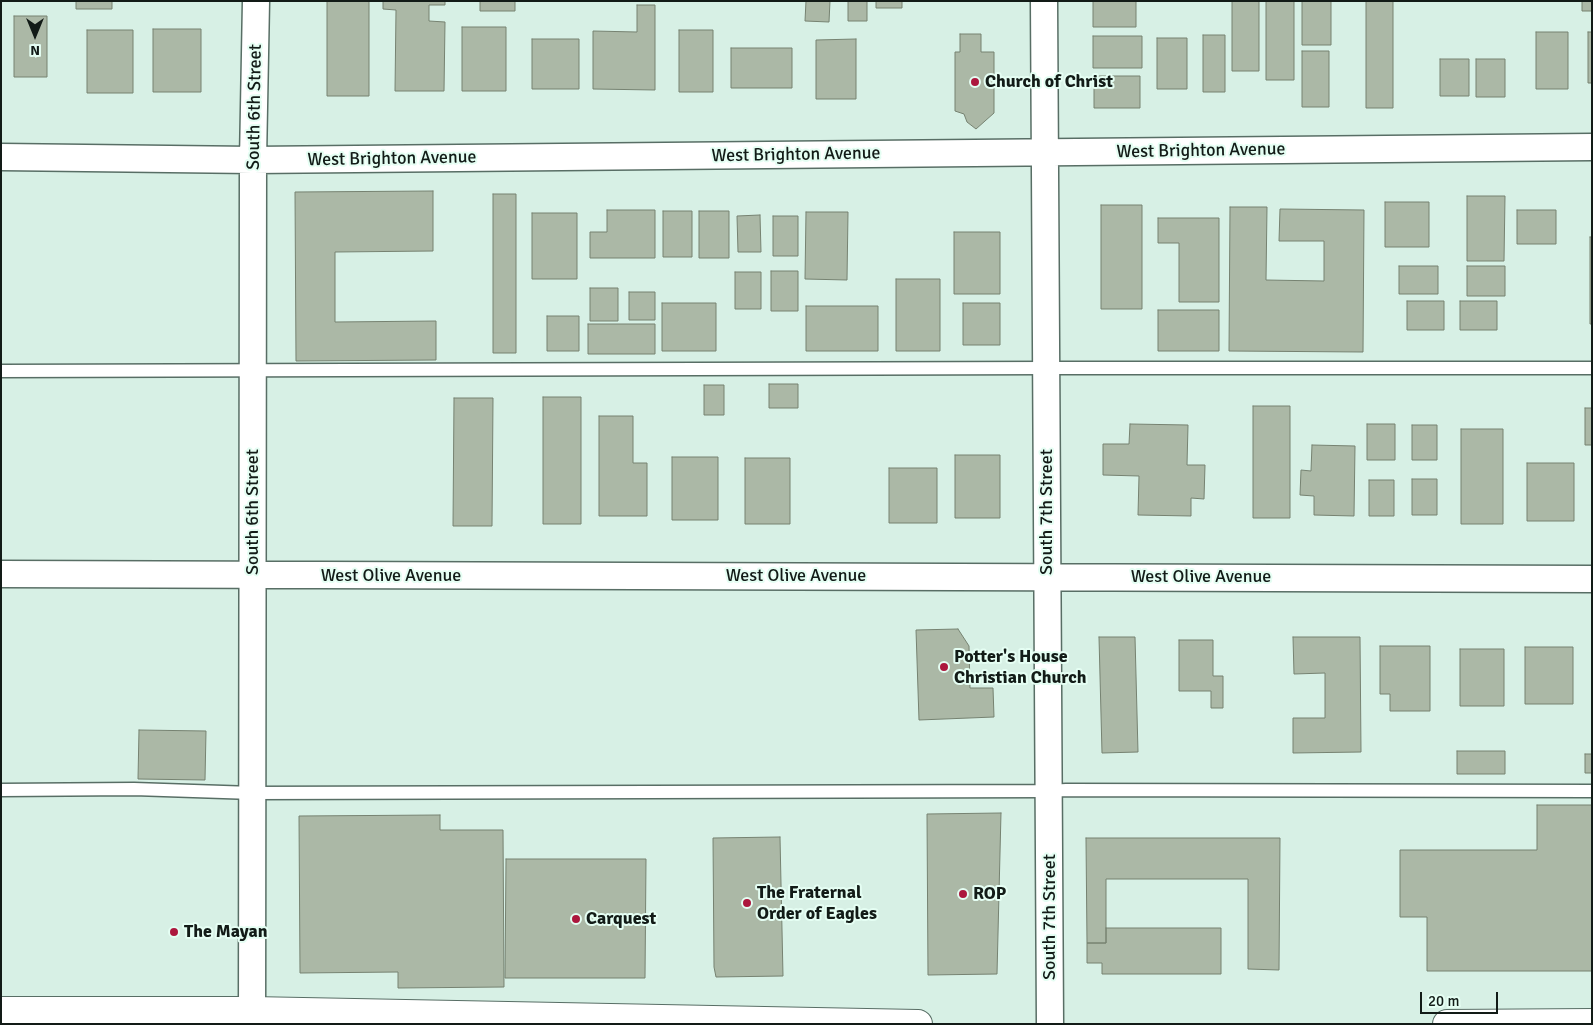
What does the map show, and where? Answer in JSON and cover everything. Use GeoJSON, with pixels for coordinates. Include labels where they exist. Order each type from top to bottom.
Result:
{"type":"FeatureCollection","features":[{"type":"Feature","properties":{"kind":"street","name":"South 6th Street"},"geometry":{"type":"LineString","coordinates":[[252,1017],[256,1]]}},
{"type":"Feature","properties":{"kind":"street","name":"South 7th Street"},"geometry":{"type":"LineString","coordinates":[[1044,1],[1050,1024]]}},
{"type":"Feature","properties":{"kind":"street","name":"West Brighton Avenue"},"geometry":{"type":"LineString","coordinates":[[1,157],[254,160],[1592,147]]}},
{"type":"Feature","properties":{"kind":"street","name":"West Olive Avenue"},"geometry":{"type":"LineString","coordinates":[[1,574],[1592,578]]}},
{"type":"Feature","properties":{"kind":"street"},"geometry":{"type":"LineString","coordinates":[[1,1012],[34,1018],[252,1017],[918,1024]]}},
{"type":"Feature","properties":{"kind":"street"},"geometry":{"type":"LineString","coordinates":[[1447,1024],[1592,1023]]}},
{"type":"Feature","properties":{"kind":"lane"},"geometry":{"type":"LineString","coordinates":[[1,371],[1592,368]]}},
{"type":"Feature","properties":{"kind":"lane"},"geometry":{"type":"LineString","coordinates":[[1,790],[134,789],[253,793],[1066,790],[1592,791]]}},
{"type":"Feature","properties":{"kind":"building"},"geometry":{"type":"Polygon","coordinates":[[[76,1],[112,1],[112,9],[76,9],[76,1]]]}},
{"type":"Feature","properties":{"kind":"building"},"geometry":{"type":"Polygon","coordinates":[[[327,1],[369,1],[369,96],[327,96],[327,1]]]}},
{"type":"Feature","properties":{"kind":"building"},"geometry":{"type":"Polygon","coordinates":[[[383,1],[445,1],[445,5],[429,5],[429,21],[445,22],[444,91],[395,91],[396,10],[383,9],[383,1]]]}},
{"type":"Feature","properties":{"kind":"building"},"geometry":{"type":"Polygon","coordinates":[[[480,1],[515,1],[515,11],[480,11],[480,1]]]}},
{"type":"Feature","properties":{"kind":"building"},"geometry":{"type":"Polygon","coordinates":[[[806,1],[830,1],[829,22],[805,21],[806,1]]]}},
{"type":"Feature","properties":{"kind":"building"},"geometry":{"type":"Polygon","coordinates":[[[848,1],[867,1],[867,21],[848,21],[848,1]]]}},
{"type":"Feature","properties":{"kind":"building"},"geometry":{"type":"Polygon","coordinates":[[[876,1],[902,1],[902,8],[876,8],[876,1]]]}},
{"type":"Feature","properties":{"kind":"building"},"geometry":{"type":"Polygon","coordinates":[[[1093,1],[1136,1],[1136,27],[1093,27],[1093,1]]]}},
{"type":"Feature","properties":{"kind":"building"},"geometry":{"type":"Polygon","coordinates":[[[1232,1],[1259,1],[1259,71],[1232,71],[1232,1]]]}},
{"type":"Feature","properties":{"kind":"building"},"geometry":{"type":"Polygon","coordinates":[[[1266,1],[1294,1],[1294,80],[1266,80],[1266,1]]]}},
{"type":"Feature","properties":{"kind":"building"},"geometry":{"type":"Polygon","coordinates":[[[1302,1],[1331,1],[1331,45],[1302,45],[1302,1]]]}},
{"type":"Feature","properties":{"kind":"building"},"geometry":{"type":"Polygon","coordinates":[[[1366,1],[1393,1],[1393,108],[1366,108],[1366,1]]]}},
{"type":"Feature","properties":{"kind":"building"},"geometry":{"type":"Polygon","coordinates":[[[1582,1],[1592,1],[1592,11],[1582,11],[1582,1]]]}},
{"type":"Feature","properties":{"kind":"building"},"geometry":{"type":"Polygon","coordinates":[[[637,5],[655,5],[655,90],[593,89],[593,31],[637,32],[637,5]]]}},
{"type":"Feature","properties":{"kind":"building"},"geometry":{"type":"Polygon","coordinates":[[[14,16],[47,16],[47,77],[14,77],[14,16]]]}},
{"type":"Feature","properties":{"kind":"building"},"geometry":{"type":"Polygon","coordinates":[[[462,27],[506,27],[506,91],[462,91],[462,27]]]}},
{"type":"Feature","properties":{"kind":"building"},"geometry":{"type":"Polygon","coordinates":[[[153,29],[201,29],[201,92],[153,92],[153,29]]]}},
{"type":"Feature","properties":{"kind":"building"},"geometry":{"type":"Polygon","coordinates":[[[87,30],[133,30],[133,93],[87,93],[87,30]]]}},
{"type":"Feature","properties":{"kind":"building"},"geometry":{"type":"Polygon","coordinates":[[[679,30],[713,30],[713,92],[679,92],[679,30]]]}},
{"type":"Feature","properties":{"kind":"building"},"geometry":{"type":"Polygon","coordinates":[[[1536,32],[1568,32],[1568,89],[1536,89],[1536,32]]]}},
{"type":"Feature","properties":{"kind":"building"},"geometry":{"type":"Polygon","coordinates":[[[1588,32],[1592,32],[1592,83],[1588,83],[1588,32]]]}},
{"type":"Feature","properties":{"kind":"building","name":"Church of Christ"},"geometry":{"type":"Polygon","coordinates":[[[960,34],[981,34],[981,52],[994,52],[994,113],[976,129],[967,122],[964,114],[955,111],[955,52],[960,52],[960,34]]]}},
{"type":"Feature","properties":{"kind":"building"},"geometry":{"type":"Polygon","coordinates":[[[1203,35],[1225,35],[1225,92],[1203,92],[1203,35]]]}},
{"type":"Feature","properties":{"kind":"building"},"geometry":{"type":"Polygon","coordinates":[[[1093,36],[1142,36],[1142,68],[1093,68],[1093,36]]]}},
{"type":"Feature","properties":{"kind":"building"},"geometry":{"type":"Polygon","coordinates":[[[1157,38],[1187,38],[1187,89],[1157,89],[1157,38]]]}},
{"type":"Feature","properties":{"kind":"building"},"geometry":{"type":"Polygon","coordinates":[[[532,39],[579,39],[579,89],[532,89],[532,39]]]}},
{"type":"Feature","properties":{"kind":"building"},"geometry":{"type":"Polygon","coordinates":[[[856,39],[856,99],[816,99],[816,40],[856,39]]]}},
{"type":"Feature","properties":{"kind":"building"},"geometry":{"type":"Polygon","coordinates":[[[731,48],[792,48],[792,88],[731,88],[731,48]]]}},
{"type":"Feature","properties":{"kind":"building"},"geometry":{"type":"Polygon","coordinates":[[[1302,51],[1329,51],[1329,107],[1302,107],[1302,51]]]}},
{"type":"Feature","properties":{"kind":"building"},"geometry":{"type":"Polygon","coordinates":[[[1440,59],[1469,59],[1469,96],[1440,96],[1440,59]]]}},
{"type":"Feature","properties":{"kind":"building"},"geometry":{"type":"Polygon","coordinates":[[[1476,59],[1505,59],[1505,97],[1476,97],[1476,59]]]}},
{"type":"Feature","properties":{"kind":"building"},"geometry":{"type":"Polygon","coordinates":[[[1094,76],[1140,76],[1140,108],[1094,108],[1094,76]]]}},
{"type":"Feature","properties":{"kind":"building"},"geometry":{"type":"Polygon","coordinates":[[[433,191],[433,251],[335,252],[335,322],[436,321],[436,360],[296,361],[295,192],[433,191]]]}},
{"type":"Feature","properties":{"kind":"building"},"geometry":{"type":"Polygon","coordinates":[[[493,194],[516,194],[516,353],[493,353],[493,194]]]}},
{"type":"Feature","properties":{"kind":"building"},"geometry":{"type":"Polygon","coordinates":[[[1467,196],[1505,196],[1504,261],[1467,261],[1467,196]]]}},
{"type":"Feature","properties":{"kind":"building"},"geometry":{"type":"Polygon","coordinates":[[[1385,202],[1429,202],[1429,247],[1385,247],[1385,202]]]}},
{"type":"Feature","properties":{"kind":"building"},"geometry":{"type":"Polygon","coordinates":[[[1101,205],[1142,205],[1142,309],[1101,309],[1101,205]]]}},
{"type":"Feature","properties":{"kind":"building"},"geometry":{"type":"Polygon","coordinates":[[[1230,207],[1267,207],[1266,280],[1324,281],[1324,241],[1279,241],[1280,209],[1364,210],[1363,352],[1229,351],[1230,207]]]}},
{"type":"Feature","properties":{"kind":"building"},"geometry":{"type":"Polygon","coordinates":[[[607,210],[655,210],[655,258],[590,258],[590,232],[607,232],[607,210]]]}},
{"type":"Feature","properties":{"kind":"building"},"geometry":{"type":"Polygon","coordinates":[[[1517,210],[1556,210],[1556,244],[1517,244],[1517,210]]]}},
{"type":"Feature","properties":{"kind":"building"},"geometry":{"type":"Polygon","coordinates":[[[663,211],[692,211],[692,257],[663,257],[663,211]]]}},
{"type":"Feature","properties":{"kind":"building"},"geometry":{"type":"Polygon","coordinates":[[[699,211],[729,211],[729,258],[699,258],[699,211]]]}},
{"type":"Feature","properties":{"kind":"building"},"geometry":{"type":"Polygon","coordinates":[[[806,212],[848,212],[847,280],[805,279],[806,212]]]}},
{"type":"Feature","properties":{"kind":"building"},"geometry":{"type":"Polygon","coordinates":[[[532,213],[577,213],[577,279],[532,279],[532,213]]]}},
{"type":"Feature","properties":{"kind":"building"},"geometry":{"type":"Polygon","coordinates":[[[760,215],[761,252],[738,252],[737,216],[760,215]]]}},
{"type":"Feature","properties":{"kind":"building"},"geometry":{"type":"Polygon","coordinates":[[[773,216],[798,216],[798,256],[773,256],[773,216]]]}},
{"type":"Feature","properties":{"kind":"building"},"geometry":{"type":"Polygon","coordinates":[[[1158,218],[1219,218],[1219,302],[1179,302],[1179,243],[1158,243],[1158,218]]]}},
{"type":"Feature","properties":{"kind":"building"},"geometry":{"type":"Polygon","coordinates":[[[954,232],[1000,232],[1000,294],[954,294],[954,232]]]}},
{"type":"Feature","properties":{"kind":"building"},"geometry":{"type":"Polygon","coordinates":[[[1590,237],[1592,237],[1592,324],[1590,324],[1590,237]]]}},
{"type":"Feature","properties":{"kind":"building"},"geometry":{"type":"Polygon","coordinates":[[[1399,266],[1438,266],[1438,294],[1399,294],[1399,266]]]}},
{"type":"Feature","properties":{"kind":"building"},"geometry":{"type":"Polygon","coordinates":[[[1467,266],[1505,266],[1505,296],[1467,296],[1467,266]]]}},
{"type":"Feature","properties":{"kind":"building"},"geometry":{"type":"Polygon","coordinates":[[[771,271],[798,271],[798,311],[771,311],[771,271]]]}},
{"type":"Feature","properties":{"kind":"building"},"geometry":{"type":"Polygon","coordinates":[[[735,272],[761,272],[761,309],[735,309],[735,272]]]}},
{"type":"Feature","properties":{"kind":"building"},"geometry":{"type":"Polygon","coordinates":[[[896,279],[940,279],[940,351],[896,351],[896,279]]]}},
{"type":"Feature","properties":{"kind":"building"},"geometry":{"type":"Polygon","coordinates":[[[590,288],[618,288],[618,321],[590,321],[590,288]]]}},
{"type":"Feature","properties":{"kind":"building"},"geometry":{"type":"Polygon","coordinates":[[[629,292],[655,292],[655,320],[629,320],[629,292]]]}},
{"type":"Feature","properties":{"kind":"building"},"geometry":{"type":"Polygon","coordinates":[[[1407,301],[1444,301],[1444,330],[1407,330],[1407,301]]]}},
{"type":"Feature","properties":{"kind":"building"},"geometry":{"type":"Polygon","coordinates":[[[1460,301],[1497,301],[1497,330],[1460,330],[1460,301]]]}},
{"type":"Feature","properties":{"kind":"building"},"geometry":{"type":"Polygon","coordinates":[[[662,303],[716,303],[716,351],[662,351],[662,303]]]}},
{"type":"Feature","properties":{"kind":"building"},"geometry":{"type":"Polygon","coordinates":[[[963,303],[1000,303],[1000,345],[963,345],[963,303]]]}},
{"type":"Feature","properties":{"kind":"building"},"geometry":{"type":"Polygon","coordinates":[[[806,306],[878,306],[878,351],[806,351],[806,306]]]}},
{"type":"Feature","properties":{"kind":"building"},"geometry":{"type":"Polygon","coordinates":[[[1158,310],[1219,310],[1219,351],[1158,351],[1158,310]]]}},
{"type":"Feature","properties":{"kind":"building"},"geometry":{"type":"Polygon","coordinates":[[[547,316],[579,316],[579,351],[547,351],[547,316]]]}},
{"type":"Feature","properties":{"kind":"building"},"geometry":{"type":"Polygon","coordinates":[[[588,324],[655,324],[655,354],[588,354],[588,324]]]}},
{"type":"Feature","properties":{"kind":"building"},"geometry":{"type":"Polygon","coordinates":[[[769,384],[798,384],[798,408],[769,408],[769,384]]]}},
{"type":"Feature","properties":{"kind":"building"},"geometry":{"type":"Polygon","coordinates":[[[704,385],[724,385],[724,415],[704,415],[704,385]]]}},
{"type":"Feature","properties":{"kind":"building"},"geometry":{"type":"Polygon","coordinates":[[[543,397],[581,397],[581,524],[543,524],[543,397]]]}},
{"type":"Feature","properties":{"kind":"building"},"geometry":{"type":"Polygon","coordinates":[[[454,398],[493,398],[492,526],[453,526],[454,398]]]}},
{"type":"Feature","properties":{"kind":"building"},"geometry":{"type":"Polygon","coordinates":[[[1253,406],[1290,406],[1290,518],[1253,518],[1253,406]]]}},
{"type":"Feature","properties":{"kind":"building"},"geometry":{"type":"Polygon","coordinates":[[[1585,408],[1592,408],[1592,445],[1585,445],[1585,408]]]}},
{"type":"Feature","properties":{"kind":"building"},"geometry":{"type":"Polygon","coordinates":[[[599,416],[633,416],[633,463],[647,463],[647,516],[599,516],[599,416]]]}},
{"type":"Feature","properties":{"kind":"building"},"geometry":{"type":"Polygon","coordinates":[[[1130,424],[1188,425],[1187,465],[1205,465],[1204,499],[1191,498],[1191,516],[1138,515],[1139,476],[1103,475],[1103,444],[1129,444],[1130,424]]]}},
{"type":"Feature","properties":{"kind":"building"},"geometry":{"type":"Polygon","coordinates":[[[1367,424],[1395,424],[1395,460],[1367,460],[1367,424]]]}},
{"type":"Feature","properties":{"kind":"building"},"geometry":{"type":"Polygon","coordinates":[[[1412,425],[1437,425],[1437,460],[1412,460],[1412,425]]]}},
{"type":"Feature","properties":{"kind":"building"},"geometry":{"type":"Polygon","coordinates":[[[1461,429],[1503,429],[1503,524],[1461,524],[1461,429]]]}},
{"type":"Feature","properties":{"kind":"building"},"geometry":{"type":"Polygon","coordinates":[[[1312,445],[1355,446],[1354,516],[1314,515],[1314,496],[1300,495],[1301,470],[1311,471],[1312,445]]]}},
{"type":"Feature","properties":{"kind":"building"},"geometry":{"type":"Polygon","coordinates":[[[955,455],[1000,455],[1000,518],[955,518],[955,455]]]}},
{"type":"Feature","properties":{"kind":"building"},"geometry":{"type":"Polygon","coordinates":[[[672,457],[718,457],[718,520],[672,520],[672,457]]]}},
{"type":"Feature","properties":{"kind":"building"},"geometry":{"type":"Polygon","coordinates":[[[745,458],[790,458],[790,524],[745,524],[745,458]]]}},
{"type":"Feature","properties":{"kind":"building"},"geometry":{"type":"Polygon","coordinates":[[[1527,463],[1574,463],[1574,521],[1527,521],[1527,463]]]}},
{"type":"Feature","properties":{"kind":"building"},"geometry":{"type":"Polygon","coordinates":[[[889,468],[937,468],[937,523],[889,523],[889,468]]]}},
{"type":"Feature","properties":{"kind":"building"},"geometry":{"type":"Polygon","coordinates":[[[1412,479],[1437,479],[1437,515],[1412,515],[1412,479]]]}},
{"type":"Feature","properties":{"kind":"building"},"geometry":{"type":"Polygon","coordinates":[[[1369,480],[1394,480],[1394,516],[1369,516],[1369,480]]]}},
{"type":"Feature","properties":{"kind":"building","name":"Potter's House Christian Church"},"geometry":{"type":"Polygon","coordinates":[[[958,629],[969,646],[970,688],[993,688],[994,717],[919,720],[916,630],[958,629]]]}},
{"type":"Feature","properties":{"kind":"building"},"geometry":{"type":"Polygon","coordinates":[[[1099,637],[1135,637],[1138,752],[1102,753],[1099,637]]]}},
{"type":"Feature","properties":{"kind":"building"},"geometry":{"type":"Polygon","coordinates":[[[1293,637],[1360,637],[1361,752],[1293,753],[1293,718],[1325,718],[1325,673],[1294,674],[1293,637]]]}},
{"type":"Feature","properties":{"kind":"building"},"geometry":{"type":"Polygon","coordinates":[[[1179,640],[1213,640],[1213,676],[1223,676],[1223,708],[1211,708],[1211,691],[1179,691],[1179,640]]]}},
{"type":"Feature","properties":{"kind":"building"},"geometry":{"type":"Polygon","coordinates":[[[1380,646],[1430,646],[1430,711],[1390,711],[1390,694],[1380,694],[1380,646]]]}},
{"type":"Feature","properties":{"kind":"building"},"geometry":{"type":"Polygon","coordinates":[[[1525,647],[1573,647],[1573,704],[1525,704],[1525,647]]]}},
{"type":"Feature","properties":{"kind":"building"},"geometry":{"type":"Polygon","coordinates":[[[1460,649],[1504,649],[1504,706],[1460,706],[1460,649]]]}},
{"type":"Feature","properties":{"kind":"building"},"geometry":{"type":"Polygon","coordinates":[[[139,730],[206,731],[205,780],[138,779],[139,730]]]}},
{"type":"Feature","properties":{"kind":"building"},"geometry":{"type":"Polygon","coordinates":[[[1457,751],[1505,751],[1505,774],[1457,774],[1457,751]]]}},
{"type":"Feature","properties":{"kind":"building"},"geometry":{"type":"Polygon","coordinates":[[[1585,754],[1592,754],[1592,773],[1585,773],[1585,754]]]}},
{"type":"Feature","properties":{"kind":"building"},"geometry":{"type":"Polygon","coordinates":[[[1537,805],[1592,805],[1592,971],[1427,971],[1427,917],[1400,917],[1400,850],[1537,850],[1537,805]]]}},
{"type":"Feature","properties":{"kind":"building","name":"ROP"},"geometry":{"type":"Polygon","coordinates":[[[1001,813],[997,974],[928,975],[927,814],[1001,813]]]}},
{"type":"Feature","properties":{"kind":"building"},"geometry":{"type":"Polygon","coordinates":[[[440,815],[440,830],[503,830],[504,987],[398,988],[398,972],[300,973],[299,816],[440,815]]]}},
{"type":"Feature","properties":{"kind":"building","name":"The Fraternal Order of Eagles"},"geometry":{"type":"Polygon","coordinates":[[[780,837],[783,976],[716,977],[714,967],[713,838],[780,837]]]}},
{"type":"Feature","properties":{"kind":"building"},"geometry":{"type":"Polygon","coordinates":[[[1086,838],[1280,838],[1279,970],[1248,969],[1248,879],[1106,879],[1106,943],[1087,943],[1086,838]]]}},
{"type":"Feature","properties":{"kind":"building","name":"Carquest"},"geometry":{"type":"Polygon","coordinates":[[[506,859],[646,859],[645,978],[505,978],[506,859]]]}},
{"type":"Feature","properties":{"kind":"building"},"geometry":{"type":"Polygon","coordinates":[[[1106,928],[1221,928],[1221,974],[1102,974],[1102,963],[1087,963],[1087,943],[1106,943],[1106,928]]]}},
{"type":"Feature","properties":{"kind":"place","name":"Church of Christ"},"geometry":{"type":"Point","coordinates":[975,82]}},
{"type":"Feature","properties":{"kind":"place","name":"Potter's House Christian Church"},"geometry":{"type":"Point","coordinates":[944,667]}},
{"type":"Feature","properties":{"kind":"place","name":"ROP"},"geometry":{"type":"Point","coordinates":[963,894]}},
{"type":"Feature","properties":{"kind":"place","name":"The Fraternal Order of Eagles"},"geometry":{"type":"Point","coordinates":[747,903]}},
{"type":"Feature","properties":{"kind":"place","name":"Carquest"},"geometry":{"type":"Point","coordinates":[576,919]}},
{"type":"Feature","properties":{"kind":"place","name":"The Mayan"},"geometry":{"type":"Point","coordinates":[174,932]}}]}
